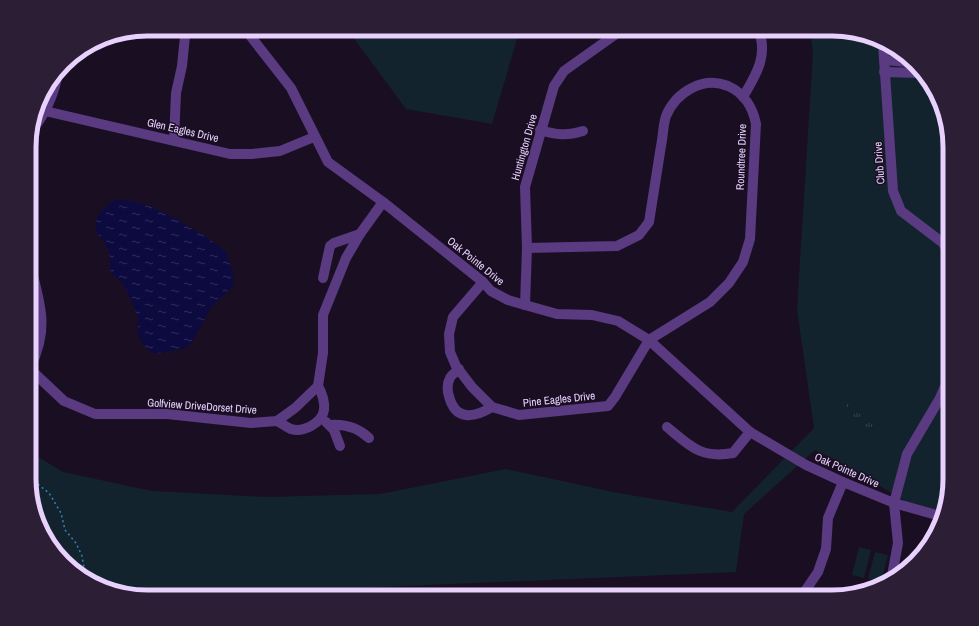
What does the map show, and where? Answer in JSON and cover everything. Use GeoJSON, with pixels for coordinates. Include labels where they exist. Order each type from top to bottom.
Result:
{"type":"FeatureCollection","features":[{"type":"Feature","properties":{"kind":"street"},"geometry":{"type":"LineString","coordinates":[[174,140],[176,93],[182,66],[185,36]]}},
{"type":"Feature","properties":{"kind":"street","name":"Oak Pointe Drive"},"geometry":{"type":"LineString","coordinates":[[250,36],[291,88],[314,137],[328,162],[383,202],[483,282],[491,291],[508,300],[557,314],[592,315],[618,321],[649,340],[750,432],[806,465],[843,482],[894,503],[937,515]]}},
{"type":"Feature","properties":{"kind":"street","name":"Huntington Drive"},"geometry":{"type":"LineString","coordinates":[[525,305],[527,248],[525,187],[540,130],[554,86],[564,71],[613,36]]}},
{"type":"Feature","properties":{"kind":"street"},"geometry":{"type":"LineString","coordinates":[[743,97],[759,70],[762,49],[759,36]]}},
{"type":"Feature","properties":{"kind":"street","name":"Club Drive"},"geometry":{"type":"LineString","coordinates":[[883,48],[892,191],[901,211],[943,243]]}},
{"type":"Feature","properties":{"kind":"street"},"geometry":{"type":"LineString","coordinates":[[884,60],[903,61]]}},
{"type":"Feature","properties":{"kind":"street"},"geometry":{"type":"LineString","coordinates":[[884,72],[915,73]]}},
{"type":"Feature","properties":{"kind":"street","name":"Roundtree Drive"},"geometry":{"type":"LineString","coordinates":[[527,248],[617,246],[639,235],[649,222],[666,116],[680,96],[696,86],[713,83],[729,86],[743,97],[752,108],[756,124],[750,239],[743,262],[729,283],[710,302],[649,340]]}},
{"type":"Feature","properties":{"kind":"street"},"geometry":{"type":"LineString","coordinates":[[40,119],[45,111],[56,84]]}},
{"type":"Feature","properties":{"kind":"street","name":"Glen Eagles Drive"},"geometry":{"type":"LineString","coordinates":[[45,111],[230,154],[252,154],[280,151],[314,137]]}},
{"type":"Feature","properties":{"kind":"street"},"geometry":{"type":"LineString","coordinates":[[540,130],[556,134],[570,135],[583,131]]}},
{"type":"Feature","properties":{"kind":"street"},"geometry":{"type":"LineString","coordinates":[[318,386],[295,408],[277,421],[292,429],[306,428],[316,423],[324,411],[323,397],[318,386],[323,353],[323,315],[346,258],[360,234],[383,202]]}},
{"type":"Feature","properties":{"kind":"street"},"geometry":{"type":"LineString","coordinates":[[323,278],[330,246],[334,243],[360,234]]}},
{"type":"Feature","properties":{"kind":"street"},"geometry":{"type":"LineString","coordinates":[[459,369],[450,377],[448,384],[450,402],[455,411],[460,414],[472,415],[483,413],[492,407],[459,369],[450,352],[449,334],[453,317],[483,282]]}},
{"type":"Feature","properties":{"kind":"street"},"geometry":{"type":"LineString","coordinates":[[36,289],[43,318],[36,357]]}},
{"type":"Feature","properties":{"kind":"street","name":"Pine Eagles Drive"},"geometry":{"type":"LineString","coordinates":[[492,407],[519,415],[608,406],[649,340]]}},
{"type":"Feature","properties":{"kind":"street","name":"Golfview DriveDorset Drive"},"geometry":{"type":"LineString","coordinates":[[36,375],[64,401],[95,414],[167,414],[251,423],[277,421]]}},
{"type":"Feature","properties":{"kind":"street"},"geometry":{"type":"LineString","coordinates":[[893,572],[898,543],[894,503],[907,454],[943,391]]}},
{"type":"Feature","properties":{"kind":"street"},"geometry":{"type":"LineString","coordinates":[[319,418],[331,425],[351,427],[359,430],[370,438]]}},
{"type":"Feature","properties":{"kind":"street"},"geometry":{"type":"LineString","coordinates":[[331,425],[340,446]]}},
{"type":"Feature","properties":{"kind":"street"},"geometry":{"type":"LineString","coordinates":[[667,427],[695,450],[708,455],[733,454],[750,432]]}},
{"type":"Feature","properties":{"kind":"street"},"geometry":{"type":"LineString","coordinates":[[806,590],[818,572],[826,549],[828,518],[843,482]]}},
{"type":"Feature","properties":{"kind":"path"},"geometry":{"type":"LineString","coordinates":[[36,483],[49,493],[61,513],[65,530],[76,542],[82,556],[85,571]]}},
{"type":"Feature","properties":{"kind":"green space"},"geometry":{"type":"Polygon","coordinates":[[[352,36],[518,36],[492,124],[406,109],[352,36]]]}},
{"type":"Feature","properties":{"kind":"green space"},"geometry":{"type":"Polygon","coordinates":[[[811,36],[854,38],[881,47],[905,63],[916,74],[935,104],[939,118],[943,140],[943,486],[941,501],[935,519],[847,466],[815,450],[744,514],[736,572],[312,590],[147,590],[118,586],[98,579],[68,558],[51,535],[44,522],[38,501],[36,456],[63,472],[152,491],[267,497],[380,494],[506,469],[618,493],[732,512],[814,428],[797,309],[813,53],[811,36]]]}},
{"type":"Feature","properties":{"kind":"green space"},"geometry":{"type":"Polygon","coordinates":[[[850,398],[855,400],[859,411],[871,412],[877,415],[878,422],[865,428],[853,425],[847,416],[846,403],[850,398]]]}},
{"type":"Feature","properties":{"kind":"green space"},"geometry":{"type":"Polygon","coordinates":[[[859,547],[871,550],[864,578],[852,575],[859,547]]]}},
{"type":"Feature","properties":{"kind":"green space"},"geometry":{"type":"Polygon","coordinates":[[[875,552],[888,555],[882,578],[876,581],[868,579],[875,552]]]}},
{"type":"Feature","properties":{"kind":"water"},"geometry":{"type":"Polygon","coordinates":[[[115,200],[128,200],[149,206],[169,215],[226,251],[234,278],[233,286],[211,307],[193,341],[186,348],[157,354],[148,350],[142,343],[138,334],[138,318],[131,300],[122,282],[111,273],[108,249],[96,230],[96,220],[98,216],[115,200]]]}}]}
